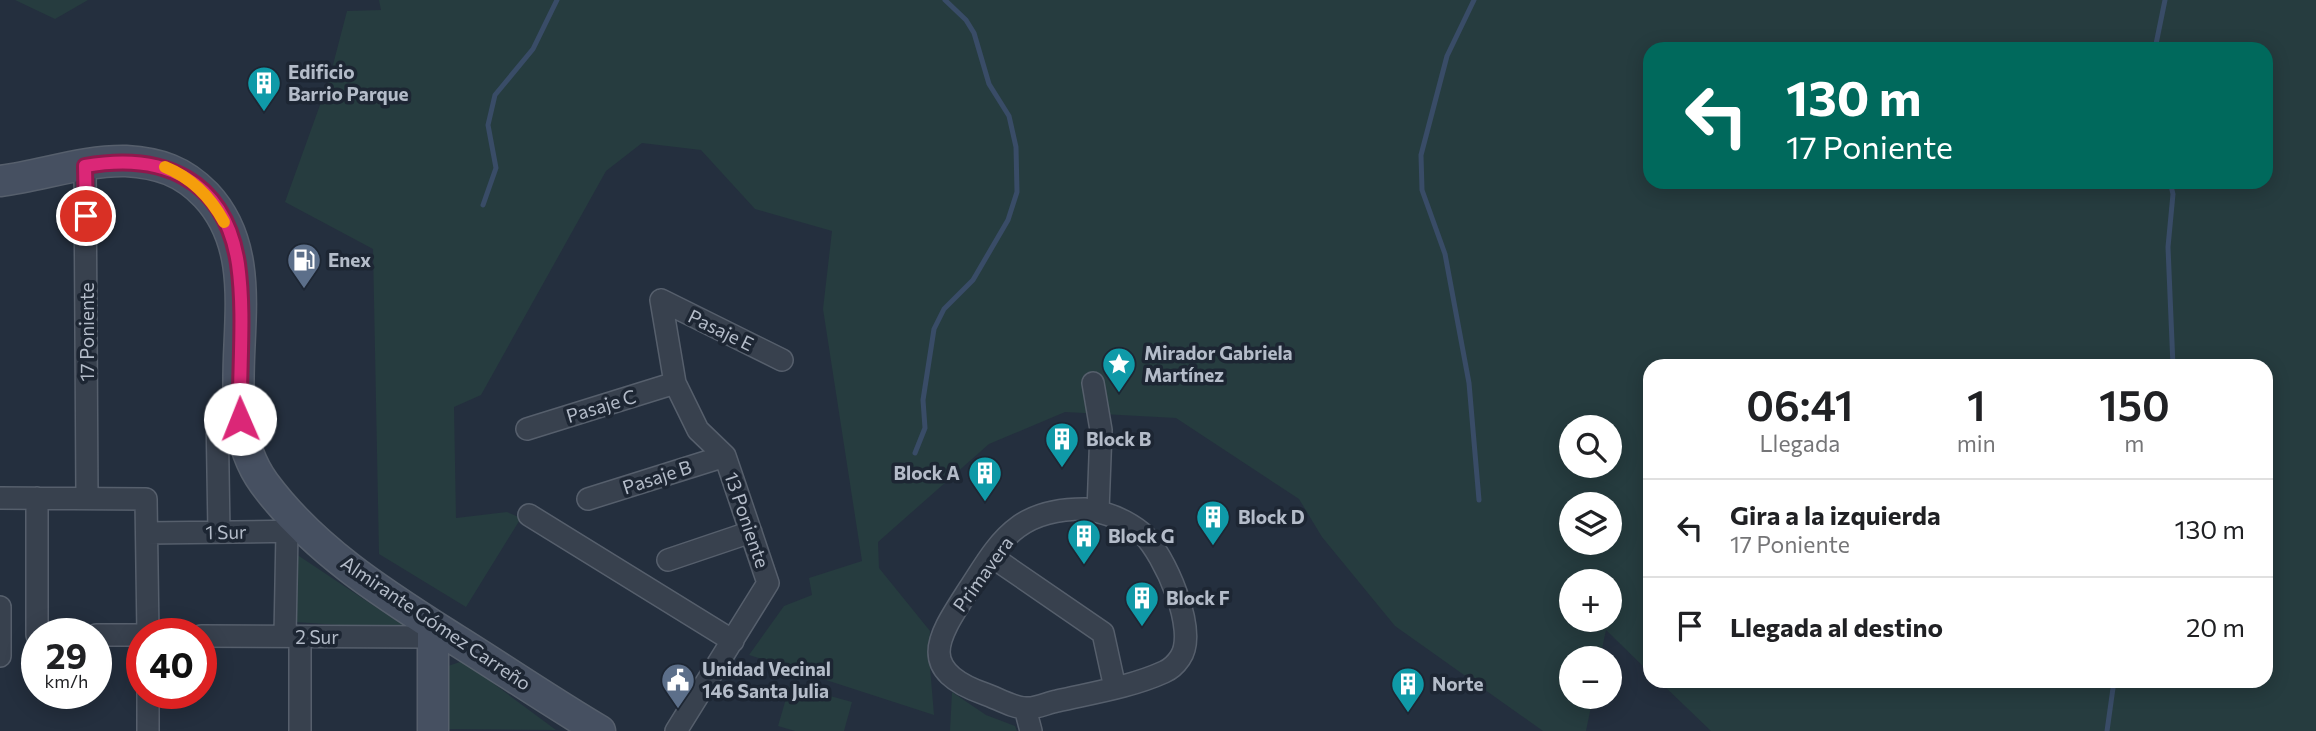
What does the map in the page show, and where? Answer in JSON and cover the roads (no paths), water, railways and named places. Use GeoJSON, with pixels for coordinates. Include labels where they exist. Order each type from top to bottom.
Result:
{"type":"FeatureCollection","features":[{"type":"Feature","properties":{"kind":"street","name":"Almirante Gómez Carreño"},"geometry":{"type":"LineString","coordinates":[[0,181],[123,161],[164,167],[191,180],[218,211],[231,237],[239,277],[239,401],[242,435],[247,452],[296,531],[433,631],[600,731]]}},
{"type":"Feature","properties":{"kind":"street","name":"17 Poniente"},"geometry":{"type":"LineString","coordinates":[[85,166],[87,498]]}},
{"type":"Feature","properties":{"kind":"street","name":"Pasaje E"},"geometry":{"type":"LineString","coordinates":[[661,300],[782,360]]}},
{"type":"Feature","properties":{"kind":"street","name":"13 Poniente"},"geometry":{"type":"LineString","coordinates":[[661,300],[674,383],[698,430],[725,456],[768,583],[676,731]]}},
{"type":"Feature","properties":{"kind":"street","name":"Pasaje C"},"geometry":{"type":"LineString","coordinates":[[527,429],[674,383]]}},
{"type":"Feature","properties":{"kind":"street"},"geometry":{"type":"LineString","coordinates":[[1093,383],[1101,430],[1098,511]]}},
{"type":"Feature","properties":{"kind":"street"},"geometry":{"type":"LineString","coordinates":[[218,411],[219,532]]}},
{"type":"Feature","properties":{"kind":"street","name":"Pasaje B"},"geometry":{"type":"LineString","coordinates":[[588,499],[725,456]]}},
{"type":"Feature","properties":{"kind":"street"},"geometry":{"type":"LineString","coordinates":[[0,498],[146,499],[148,618]]}},
{"type":"Feature","properties":{"kind":"street"},"geometry":{"type":"LineString","coordinates":[[37,498],[37,618]]}},
{"type":"Feature","properties":{"kind":"street","name":"Primavera"},"geometry":{"type":"LineString","coordinates":[[1069,509],[1098,511],[1128,523],[1161,556],[1187,633],[1185,649],[1170,669],[1115,688],[1026,708],[974,690],[948,674],[940,658],[941,633],[991,556],[1016,528],[1042,515],[1069,509]]}},
{"type":"Feature","properties":{"kind":"street"},"geometry":{"type":"LineString","coordinates":[[529,515],[733,641]]}},
{"type":"Feature","properties":{"kind":"street"},"geometry":{"type":"LineString","coordinates":[[296,531],[292,637],[300,731]]}},
{"type":"Feature","properties":{"kind":"street","name":"1 Sur"},"geometry":{"type":"LineString","coordinates":[[147,533],[296,531]]}},
{"type":"Feature","properties":{"kind":"street"},"geometry":{"type":"LineString","coordinates":[[668,561],[751,532]]}},
{"type":"Feature","properties":{"kind":"street"},"geometry":{"type":"LineString","coordinates":[[991,556],[1103,633],[1115,688]]}},
{"type":"Feature","properties":{"kind":"street"},"geometry":{"type":"LineString","coordinates":[[0,656],[0,607],[37,607]]}},
{"type":"Feature","properties":{"kind":"street"},"geometry":{"type":"LineString","coordinates":[[433,631],[433,731]]}},
{"type":"Feature","properties":{"kind":"street","name":"2 Sur"},"geometry":{"type":"LineString","coordinates":[[217,636],[292,637],[433,631]]}},
{"type":"Feature","properties":{"kind":"street"},"geometry":{"type":"LineString","coordinates":[[0,635],[21,635]]}},
{"type":"Feature","properties":{"kind":"street"},"geometry":{"type":"LineString","coordinates":[[1026,708],[1031,731]]}},
{"type":"Feature","properties":{"kind":"street"},"geometry":{"type":"LineString","coordinates":[[148,709],[148,731]]}},
{"type":"Feature","properties":{"kind":"waterway"},"geometry":{"type":"LineString","coordinates":[[483,205],[496,168],[488,125],[495,95],[533,49],[557,0]]}},
{"type":"Feature","properties":{"kind":"waterway"},"geometry":{"type":"LineString","coordinates":[[915,453],[925,428],[923,400],[934,329],[944,309],[973,280],[1008,220],[1017,192],[1016,147],[1009,116],[989,84],[974,33],[966,20],[945,0]]}},
{"type":"Feature","properties":{"kind":"waterway"},"geometry":{"type":"LineString","coordinates":[[1474,0],[1447,56],[1421,155],[1422,190],[1445,254],[1469,383],[1479,500]]}},
{"type":"Feature","properties":{"kind":"waterway"},"geometry":{"type":"LineString","coordinates":[[2156,42],[2165,0]]}},
{"type":"Feature","properties":{"kind":"waterway"},"geometry":{"type":"LineString","coordinates":[[2172,189],[2168,247],[2173,359]]}},
{"type":"Feature","properties":{"kind":"waterway"},"geometry":{"type":"LineString","coordinates":[[2107,731],[2113,688]]}},
{"type":"Feature","properties":{"kind":"place","name":"Edificio Barrio Parque"},"geometry":{"type":"Point","coordinates":[264,113]}},
{"type":"Feature","properties":{"kind":"place","name":"Enex"},"geometry":{"type":"Point","coordinates":[304,290]}},
{"type":"Feature","properties":{"kind":"place","name":"Mirador Gabriela Martínez"},"geometry":{"type":"Point","coordinates":[1119,394]}},
{"type":"Feature","properties":{"kind":"place","name":"Block B"},"geometry":{"type":"Point","coordinates":[1062,469]}},
{"type":"Feature","properties":{"kind":"place","name":"Block A"},"geometry":{"type":"Point","coordinates":[985,503]}},
{"type":"Feature","properties":{"kind":"place","name":"Block D"},"geometry":{"type":"Point","coordinates":[1213,547]}},
{"type":"Feature","properties":{"kind":"place","name":"Block G"},"geometry":{"type":"Point","coordinates":[1084,566]}},
{"type":"Feature","properties":{"kind":"place","name":"Block F"},"geometry":{"type":"Point","coordinates":[1142,628]}},
{"type":"Feature","properties":{"kind":"place","name":"Unidad Vecinal 146 Santa Julia"},"geometry":{"type":"Point","coordinates":[678,710]}},
{"type":"Feature","properties":{"kind":"place","name":"Norte"},"geometry":{"type":"Point","coordinates":[1408,714]}}]}
